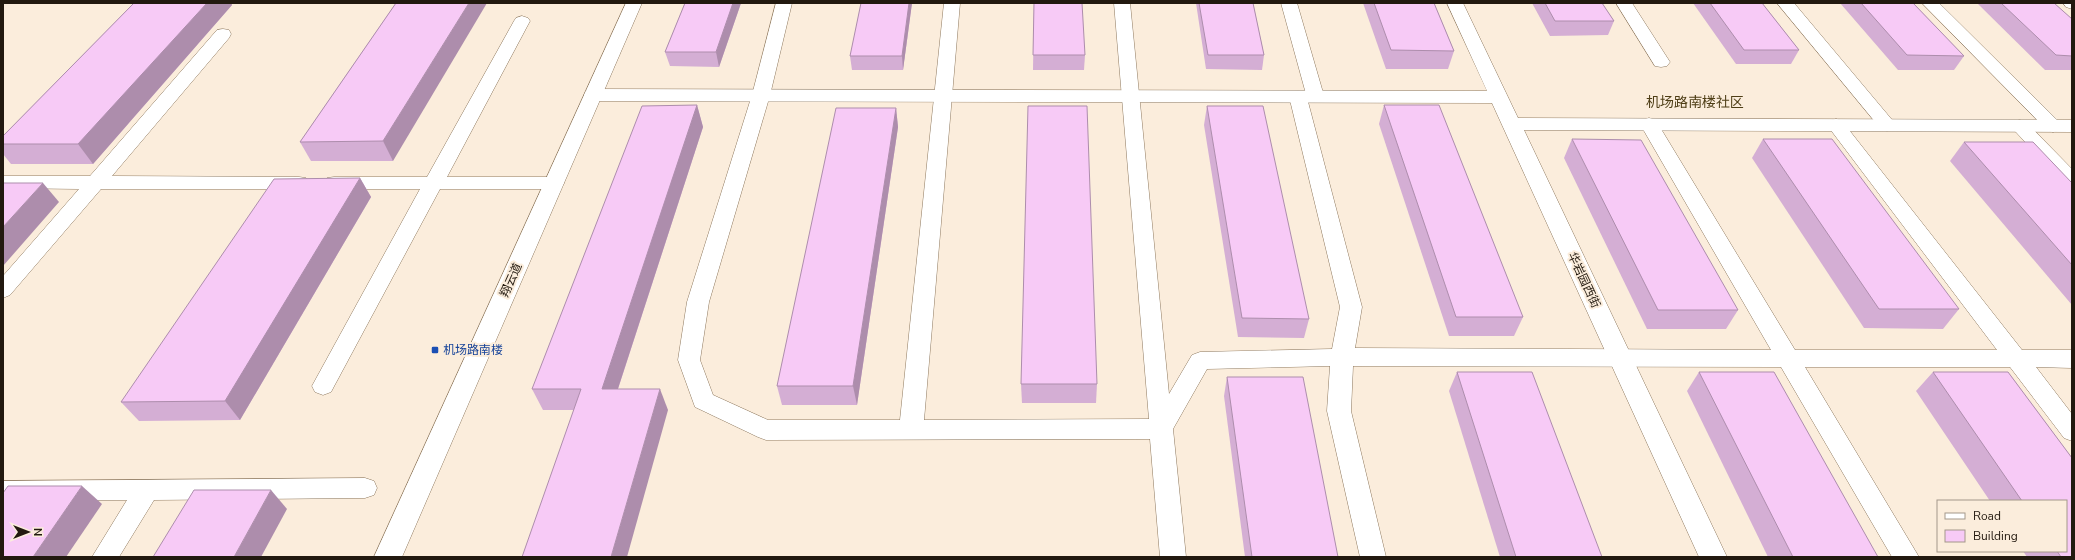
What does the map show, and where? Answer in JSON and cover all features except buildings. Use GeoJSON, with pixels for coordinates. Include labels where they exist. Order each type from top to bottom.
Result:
{"type":"FeatureCollection","features":[{"type":"Feature","properties":{"kind":"street","name":"翔云道"},"geometry":{"type":"LineString","coordinates":[[388,557],[634,3]]}},
{"type":"Feature","properties":{"kind":"street","name":"华岩园西街"},"geometry":{"type":"LineString","coordinates":[[1455,3],[1713,557]]}},
{"type":"Feature","properties":{"kind":"street"},"geometry":{"type":"LineString","coordinates":[[593,95],[1499,97]]}},
{"type":"Feature","properties":{"kind":"street"},"geometry":{"type":"LineString","coordinates":[[1511,124],[2063,126]]}},
{"type":"Feature","properties":{"kind":"lane"},"geometry":{"type":"LineString","coordinates":[[784,3],[761,95],[698,302],[689,360],[703,401],[766,430],[1161,429]]}},
{"type":"Feature","properties":{"kind":"lane"},"geometry":{"type":"LineString","coordinates":[[911,430],[952,3]]}},
{"type":"Feature","properties":{"kind":"lane"},"geometry":{"type":"LineString","coordinates":[[1122,3],[1173,557]]}},
{"type":"Feature","properties":{"kind":"lane"},"geometry":{"type":"LineString","coordinates":[[1289,3],[1306,96],[1351,307],[1342,357],[1339,411],[1373,557]]}},
{"type":"Feature","properties":{"kind":"lane"},"geometry":{"type":"LineString","coordinates":[[1624,3],[1661,62]]}},
{"type":"Feature","properties":{"kind":"lane"},"geometry":{"type":"LineString","coordinates":[[1785,3],[1887,126]]}},
{"type":"Feature","properties":{"kind":"lane"},"geometry":{"type":"LineString","coordinates":[[1930,3],[2063,126]]}},
{"type":"Feature","properties":{"kind":"lane"},"geometry":{"type":"LineString","coordinates":[[323,386],[522,21]]}},
{"type":"Feature","properties":{"kind":"lane"},"geometry":{"type":"LineString","coordinates":[[3,290],[224,34]]}},
{"type":"Feature","properties":{"kind":"lane"},"geometry":{"type":"LineString","coordinates":[[1649,124],[1906,557]]}},
{"type":"Feature","properties":{"kind":"lane"},"geometry":{"type":"LineString","coordinates":[[1836,125],[2072,431]]}},
{"type":"Feature","properties":{"kind":"lane"},"geometry":{"type":"LineString","coordinates":[[2020,126],[2072,181]]}},
{"type":"Feature","properties":{"kind":"lane"},"geometry":{"type":"LineString","coordinates":[[3,182],[554,183]]}},
{"type":"Feature","properties":{"kind":"lane"},"geometry":{"type":"LineString","coordinates":[[1161,429],[1200,361],[1342,357],[2072,359]]}},
{"type":"Feature","properties":{"kind":"lane"},"geometry":{"type":"LineString","coordinates":[[3,490],[365,488]]}},
{"type":"Feature","properties":{"kind":"lane"},"geometry":{"type":"LineString","coordinates":[[105,557],[148,489]]}},
{"type":"Feature","properties":{"kind":"place","name":"机场路南楼"},"geometry":{"type":"Point","coordinates":[435,350]}},
{"type":"Feature","properties":{"kind":"district","name":"机场路南楼社区"},"geometry":{"type":"Point","coordinates":[1695,102]}}]}
